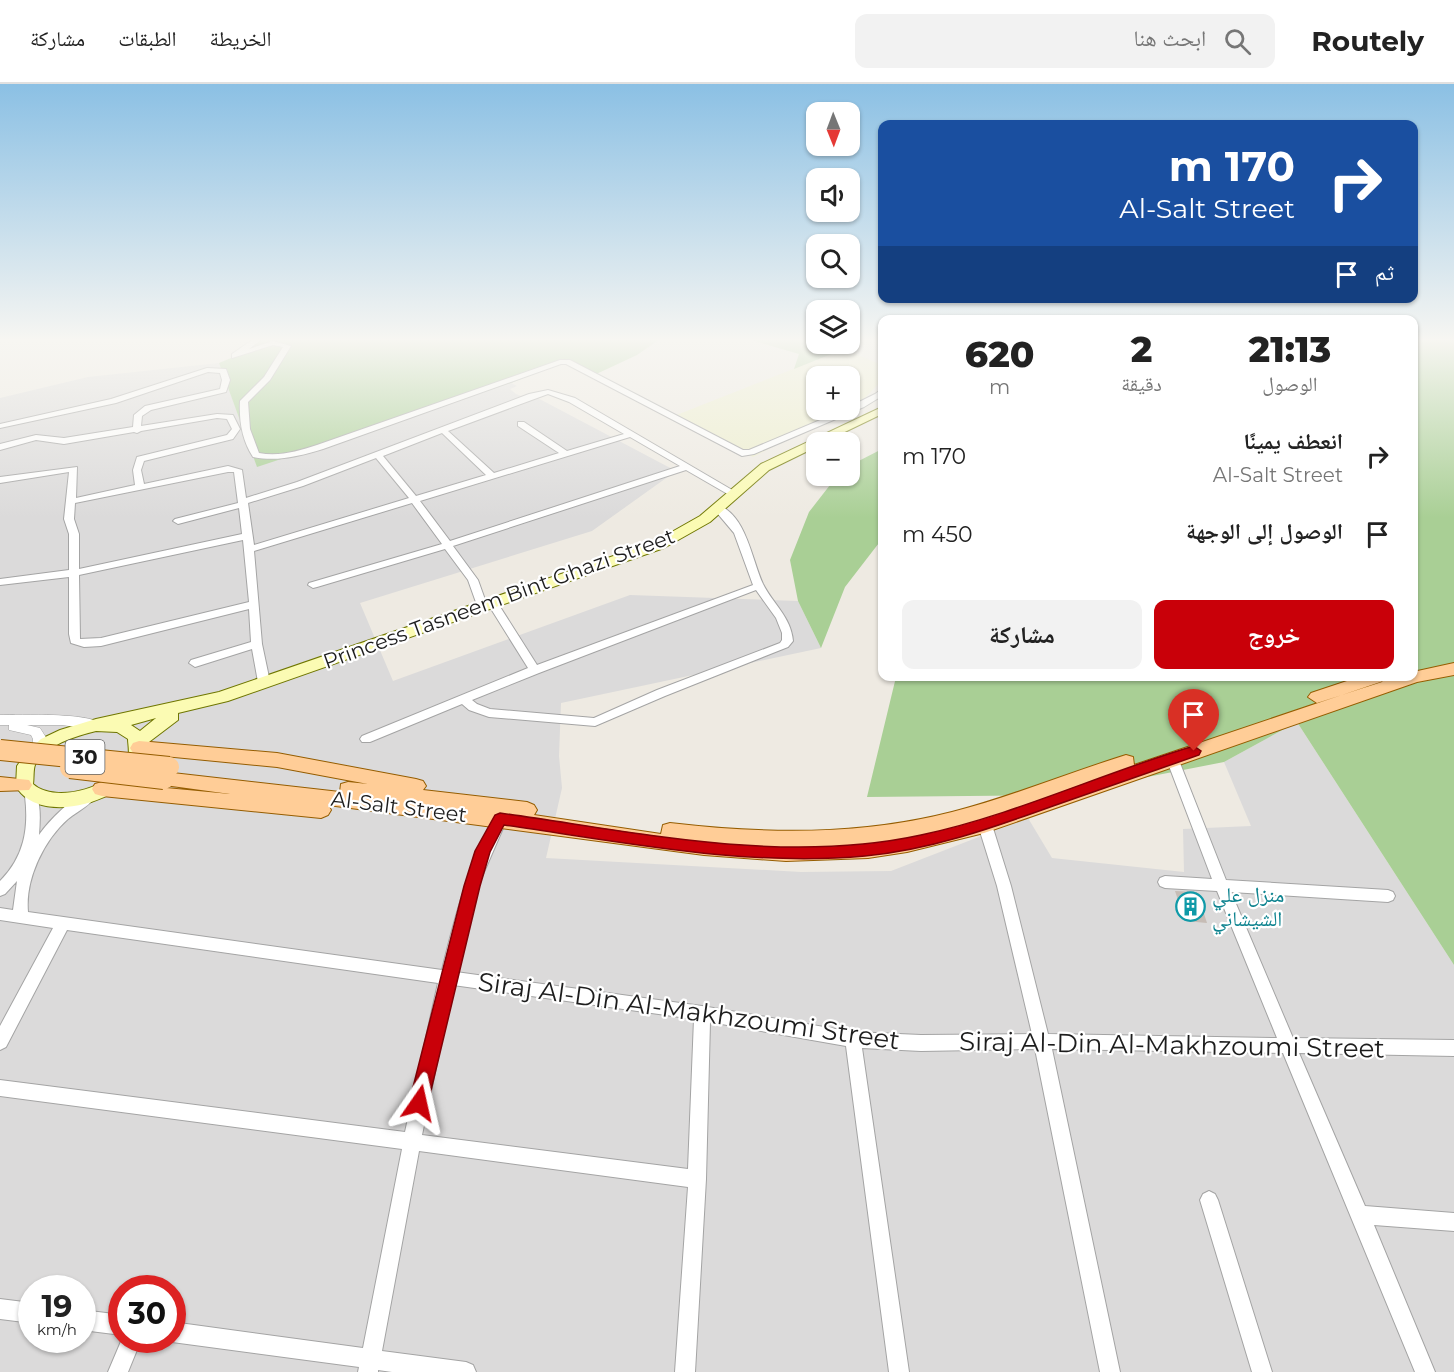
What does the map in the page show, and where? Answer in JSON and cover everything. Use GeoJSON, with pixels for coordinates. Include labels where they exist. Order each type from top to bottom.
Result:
{"type":"FeatureCollection","features":[{"type":"Feature","properties":{"kind":"main road","name":"Princess Tasneem Bint Ghazi Street"},"geometry":{"type":"LineString","coordinates":[[39,750],[65,734],[194,704],[264,682],[488,606],[658,544],[688,530],[774,462],[878,412]]}},
{"type":"Feature","properties":{"kind":"main road"},"geometry":{"type":"LineString","coordinates":[[1418,666],[1454,660]]}},
{"type":"Feature","properties":{"kind":"main road","name":"Al-Salt Street"},"geometry":{"type":"LineString","coordinates":[[1418,676],[1454,669]]}},
{"type":"Feature","properties":{"kind":"main road","name":"Al-Salt Street"},"geometry":{"type":"LineString","coordinates":[[0,760],[167,773],[469,802],[650,828],[747,839],[840,838],[894,832],[990,808],[1365,681]]}},
{"type":"Feature","properties":{"kind":"main road","name":"Al-Salt Street"},"geometry":{"type":"LineString","coordinates":[[0,750],[446,814],[500,819],[701,847],[775,853],[866,850],[920,842],[985,825],[1172,758],[1402,681]]}},
{"type":"Feature","properties":{"kind":"main road","name":"Princess Tasneem Bint Ghazi Street"},"geometry":{"type":"LineString","coordinates":[[98,791],[129,769],[136,758],[139,744],[163,721],[194,704]]}},
{"type":"Feature","properties":{"kind":"main road"},"geometry":{"type":"LineString","coordinates":[[100,725],[130,730],[139,744],[334,769],[423,788],[469,802]]}},
{"type":"Feature","properties":{"kind":"main road"},"geometry":{"type":"LineString","coordinates":[[26,791],[22,774],[39,750]]}},
{"type":"Feature","properties":{"kind":"main road"},"geometry":{"type":"LineString","coordinates":[[0,784],[26,791],[52,802],[71,800],[98,791],[398,815],[446,814]]}},
{"type":"Feature","properties":{"kind":"street"},"geometry":{"type":"LineString","coordinates":[[0,426],[119,398]]}},
{"type":"Feature","properties":{"kind":"street"},"geometry":{"type":"LineString","coordinates":[[137,431],[138,415],[148,408],[189,398]]}},
{"type":"Feature","properties":{"kind":"street"},"geometry":{"type":"LineString","coordinates":[[247,398],[244,401],[247,432],[253,451],[256,455],[265,457],[285,456],[320,447],[458,398]]}},
{"type":"Feature","properties":{"kind":"street"},"geometry":{"type":"LineString","coordinates":[[178,521],[244,503],[531,398]]}},
{"type":"Feature","properties":{"kind":"street"},"geometry":{"type":"LineString","coordinates":[[566,398],[734,494]]}},
{"type":"Feature","properties":{"kind":"street"},"geometry":{"type":"LineString","coordinates":[[638,398],[742,453],[753,451],[875,398]]}},
{"type":"Feature","properties":{"kind":"street"},"geometry":{"type":"LineString","coordinates":[[0,447],[36,437],[64,441],[223,416],[230,417],[236,429],[228,437],[140,459],[137,470],[140,486]]}},
{"type":"Feature","properties":{"kind":"street"},"geometry":{"type":"LineString","coordinates":[[521,424],[565,453]]}},
{"type":"Feature","properties":{"kind":"street"},"geometry":{"type":"LineString","coordinates":[[442,429],[492,476]]}},
{"type":"Feature","properties":{"kind":"street"},"geometry":{"type":"LineString","coordinates":[[250,549],[632,434]]}},
{"type":"Feature","properties":{"kind":"street"},"geometry":{"type":"LineString","coordinates":[[377,453],[448,545],[488,606],[535,670]]}},
{"type":"Feature","properties":{"kind":"street"},"geometry":{"type":"LineString","coordinates":[[313,585],[448,545],[687,467]]}},
{"type":"Feature","properties":{"kind":"street"},"geometry":{"type":"LineString","coordinates":[[72,501],[234,468],[240,473],[250,549],[257,644],[264,682]]}},
{"type":"Feature","properties":{"kind":"street"},"geometry":{"type":"LineString","coordinates":[[0,480],[74,469],[69,519],[74,534],[74,634],[75,641],[79,643],[100,642],[255,604]]}},
{"type":"Feature","properties":{"kind":"street"},"geometry":{"type":"LineString","coordinates":[[464,699],[473,707],[489,713],[580,722],[601,720],[661,693],[784,645],[789,641],[788,630],[759,586],[741,534],[728,516],[717,507]]}},
{"type":"Feature","properties":{"kind":"street"},"geometry":{"type":"LineString","coordinates":[[0,582],[73,573],[248,536]]}},
{"type":"Feature","properties":{"kind":"street"},"geometry":{"type":"LineString","coordinates":[[366,739],[535,670],[759,586]]}},
{"type":"Feature","properties":{"kind":"street"},"geometry":{"type":"LineString","coordinates":[[195,663],[257,644]]}},
{"type":"Feature","properties":{"kind":"street"},"geometry":{"type":"LineString","coordinates":[[0,720],[62,720],[100,725]]}},
{"type":"Feature","properties":{"kind":"street"},"geometry":{"type":"LineString","coordinates":[[0,727],[30,728],[40,739],[39,750]]}},
{"type":"Feature","properties":{"kind":"street"},"geometry":{"type":"LineString","coordinates":[[1172,758],[1219,886],[1362,1215],[1425,1372]]}},
{"type":"Feature","properties":{"kind":"street"},"geometry":{"type":"LineString","coordinates":[[21,915],[20,889],[30,859],[34,830],[26,791]]}},
{"type":"Feature","properties":{"kind":"street"},"geometry":{"type":"LineString","coordinates":[[0,890],[30,859],[55,825],[98,791]]}},
{"type":"Feature","properties":{"kind":"street"},"geometry":{"type":"LineString","coordinates":[[369,1365],[426,1064],[483,851],[500,819]]}},
{"type":"Feature","properties":{"kind":"street"},"geometry":{"type":"LineString","coordinates":[[985,825],[1011,901],[1028,987],[1044,1044],[1110,1372]]}},
{"type":"Feature","properties":{"kind":"street"},"geometry":{"type":"LineString","coordinates":[[1165,882],[1388,896]]}},
{"type":"Feature","properties":{"kind":"street","name":"Siraj Al-Din Al-Makhzoumi Street"},"geometry":{"type":"LineString","coordinates":[[0,914],[21,915],[702,1013],[853,1040],[1454,1048]]}},
{"type":"Feature","properties":{"kind":"street"},"geometry":{"type":"LineString","coordinates":[[0,1042],[64,922]]}},
{"type":"Feature","properties":{"kind":"street"},"geometry":{"type":"LineString","coordinates":[[685,1372],[697,1179],[702,1013]]}},
{"type":"Feature","properties":{"kind":"street"},"geometry":{"type":"LineString","coordinates":[[853,1040],[899,1372]]}},
{"type":"Feature","properties":{"kind":"street"},"geometry":{"type":"LineString","coordinates":[[0,1088],[697,1179]]}},
{"type":"Feature","properties":{"kind":"street"},"geometry":{"type":"LineString","coordinates":[[1209,1200],[1262,1372]]}},
{"type":"Feature","properties":{"kind":"street"},"geometry":{"type":"LineString","coordinates":[[1362,1215],[1454,1222]]}},
{"type":"Feature","properties":{"kind":"street"},"geometry":{"type":"LineString","coordinates":[[0,1309],[18,1311]]}},
{"type":"Feature","properties":{"kind":"street"},"geometry":{"type":"LineString","coordinates":[[186,1334],[369,1365],[466,1372]]}},
{"type":"Feature","properties":{"kind":"street"},"geometry":{"type":"LineString","coordinates":[[118,1372],[126,1353]]}},
{"type":"Feature","properties":{"kind":"shaded area"},"geometry":{"type":"Polygon","coordinates":[[[0,398],[232,398],[257,466],[465,398],[538,398],[676,471],[592,531],[360,603],[393,681],[630,595],[798,601],[821,648],[561,703],[559,756],[562,788],[546,858],[801,872],[891,871],[1028,818],[1052,858],[1184,872],[1183,829],[1251,826],[1224,762],[1297,722],[1454,965],[1454,1372],[0,1372],[0,398]]]}},
{"type":"Feature","properties":{"kind":"green space"},"geometry":{"type":"Polygon","coordinates":[[[232,398],[465,398],[257,467],[232,398]]]}},
{"type":"Feature","properties":{"kind":"green space"},"geometry":{"type":"Polygon","coordinates":[[[719,398],[806,398],[806,420],[824,420],[753,457],[669,418],[719,398]]]}},
{"type":"Feature","properties":{"kind":"green space"},"geometry":{"type":"Polygon","coordinates":[[[1418,398],[1454,398],[1454,965],[1297,722],[1224,762],[1055,795],[867,797],[895,681],[1418,681],[1418,398]]]}},
{"type":"Feature","properties":{"kind":"green space"},"geometry":{"type":"Polygon","coordinates":[[[878,451],[878,544],[845,587],[821,648],[798,601],[790,560],[809,512],[829,486],[860,486],[860,460],[878,451]]]}},
{"type":"Feature","properties":{"kind":"building","name":"منزل علي الشيشاني"},"geometry":{"type":"Polygon","coordinates":[[[1175,891],[1197,892],[1207,923],[1185,921],[1175,891]]]}},
{"type":"Feature","properties":{"kind":"place","name":"منزل علي الشيشاني"},"geometry":{"type":"Point","coordinates":[1191,907]}},
{"type":"Feature","properties":{"kind":"route"},"geometry":{"type":"LineString","coordinates":[[419,1103],[426,1064],[472,886],[483,851],[500,819],[730,850],[766,853],[866,850],[920,842],[985,825],[1194,751]]}}]}
